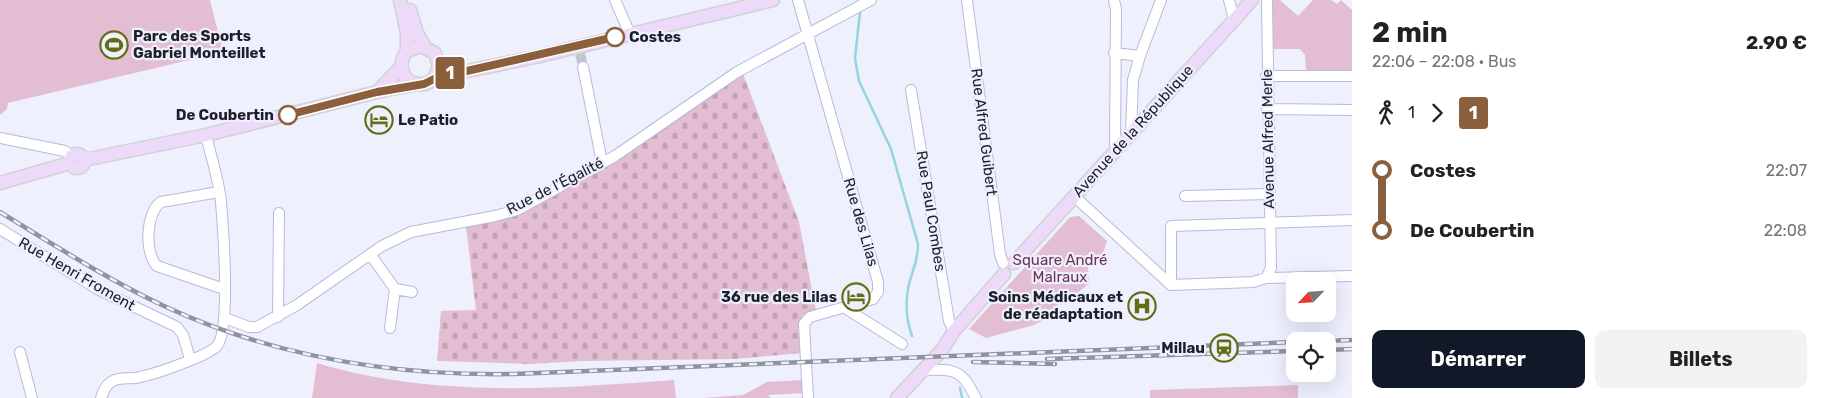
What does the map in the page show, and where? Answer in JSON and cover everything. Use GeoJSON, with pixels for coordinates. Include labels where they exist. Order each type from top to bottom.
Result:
{"type":"FeatureCollection","features":[{"type":"Feature","properties":{"kind":"main road"},"geometry":{"type":"LineString","coordinates":[[400,0],[407,33],[407,52]]}},
{"type":"Feature","properties":{"kind":"main road"},"geometry":{"type":"LineString","coordinates":[[408,0],[417,33],[425,47],[435,53],[438,59],[439,71],[433,80]]}},
{"type":"Feature","properties":{"kind":"main road"},"geometry":{"type":"LineString","coordinates":[[0,183],[71,160],[78,168],[83,165],[84,160],[206,135],[377,92],[424,84],[446,73],[579,50],[630,34],[773,0]]}},
{"type":"Feature","properties":{"kind":"main road","name":"Avenue de la République"},"geometry":{"type":"LineString","coordinates":[[897,398],[935,357],[1007,267],[1254,0]]}},
{"type":"Feature","properties":{"kind":"main road"},"geometry":{"type":"LineString","coordinates":[[417,84],[406,78],[401,67],[402,58],[413,48],[425,47]]}},
{"type":"Feature","properties":{"kind":"main road"},"geometry":{"type":"LineString","coordinates":[[438,59],[474,69]]}},
{"type":"Feature","properties":{"kind":"main road"},"geometry":{"type":"LineString","coordinates":[[377,92],[401,67]]}},
{"type":"Feature","properties":{"kind":"main road","name":"Avenue de la République"},"geometry":{"type":"LineString","coordinates":[[891,398],[942,338],[954,331]]}},
{"type":"Feature","properties":{"kind":"street"},"geometry":{"type":"LineString","coordinates":[[615,0],[630,34]]}},
{"type":"Feature","properties":{"kind":"street","name":"Rue des Lilas"},"geometry":{"type":"LineString","coordinates":[[798,0],[878,282],[878,292],[873,299],[810,317],[804,324],[808,398]]}},
{"type":"Feature","properties":{"kind":"street","name":"Rue de l'Égalité"},"geometry":{"type":"LineString","coordinates":[[225,318],[248,327],[258,327],[278,317],[370,254],[411,232],[517,210],[602,162],[737,72],[871,0]]}},
{"type":"Feature","properties":{"kind":"street","name":"Rue Alfred Guibert"},"geometry":{"type":"LineString","coordinates":[[967,0],[1000,254],[1007,267]]}},
{"type":"Feature","properties":{"kind":"street"},"geometry":{"type":"LineString","coordinates":[[1114,0],[1116,9],[1114,53],[1115,150]]}},
{"type":"Feature","properties":{"kind":"street"},"geometry":{"type":"LineString","coordinates":[[1130,134],[1133,80],[1161,0]]}},
{"type":"Feature","properties":{"kind":"street"},"geometry":{"type":"LineString","coordinates":[[1229,0],[1234,20]]}},
{"type":"Feature","properties":{"kind":"street"},"geometry":{"type":"LineString","coordinates":[[1254,0],[1263,6],[1266,15]]}},
{"type":"Feature","properties":{"kind":"street","name":"Avenue Alfred Merle"},"geometry":{"type":"LineString","coordinates":[[1266,278],[1271,268],[1266,76],[1267,0]]}},
{"type":"Feature","properties":{"kind":"street"},"geometry":{"type":"LineString","coordinates":[[1114,53],[1140,56]]}},
{"type":"Feature","properties":{"kind":"street"},"geometry":{"type":"LineString","coordinates":[[583,67],[602,162]]}},
{"type":"Feature","properties":{"kind":"street"},"geometry":{"type":"LineString","coordinates":[[1266,76],[1352,76]]}},
{"type":"Feature","properties":{"kind":"street","name":"Rue Paul Combes"},"geometry":{"type":"LineString","coordinates":[[912,90],[949,322],[954,331]]}},
{"type":"Feature","properties":{"kind":"street"},"geometry":{"type":"LineString","coordinates":[[1267,109],[1352,110]]}},
{"type":"Feature","properties":{"kind":"street"},"geometry":{"type":"LineString","coordinates":[[101,398],[104,389],[111,382],[119,379],[139,378],[190,359],[217,346],[224,330],[219,192],[206,135]]}},
{"type":"Feature","properties":{"kind":"street"},"geometry":{"type":"LineString","coordinates":[[0,138],[65,151],[71,160]]}},
{"type":"Feature","properties":{"kind":"street"},"geometry":{"type":"LineString","coordinates":[[219,192],[160,202],[155,206],[150,213],[149,251],[157,266],[224,289]]}},
{"type":"Feature","properties":{"kind":"street"},"geometry":{"type":"LineString","coordinates":[[1185,196],[1269,194]]}},
{"type":"Feature","properties":{"kind":"street"},"geometry":{"type":"LineString","coordinates":[[1074,196],[1171,285],[1253,282],[1266,278],[1352,276]]}},
{"type":"Feature","properties":{"kind":"street"},"geometry":{"type":"LineString","coordinates":[[278,317],[279,213]]}},
{"type":"Feature","properties":{"kind":"street"},"geometry":{"type":"LineString","coordinates":[[1171,285],[1171,226],[1352,220]]}},
{"type":"Feature","properties":{"kind":"street","name":"Rue Henri Froment"},"geometry":{"type":"LineString","coordinates":[[0,229],[99,290],[177,327],[183,335],[190,359]]}},
{"type":"Feature","properties":{"kind":"street"},"geometry":{"type":"LineString","coordinates":[[370,254],[395,289],[390,328]]}},
{"type":"Feature","properties":{"kind":"street"},"geometry":{"type":"LineString","coordinates":[[395,289],[412,292]]}},
{"type":"Feature","properties":{"kind":"street"},"geometry":{"type":"LineString","coordinates":[[845,308],[902,344]]}},
{"type":"Feature","properties":{"kind":"street"},"geometry":{"type":"LineString","coordinates":[[20,352],[32,398]]}},
{"type":"Feature","properties":{"kind":"street"},"geometry":{"type":"LineString","coordinates":[[923,370],[950,370],[958,373],[966,381],[976,398]]}},
{"type":"Feature","properties":{"kind":"green space","name":"Parc des Sports Gabriel Monteillet"},"geometry":{"type":"Polygon","coordinates":[[[0,0],[210,0],[223,52],[8,103],[7,109],[0,115],[0,0]]]}},
{"type":"Feature","properties":{"kind":"green space"},"geometry":{"type":"Polygon","coordinates":[[[1274,0],[1280,0],[1298,16],[1313,0],[1331,0],[1337,4],[1341,0],[1352,10],[1352,72],[1308,72],[1305,55],[1300,49],[1273,49],[1272,3],[1274,0]]]}},
{"type":"Feature","properties":{"kind":"green space"},"geometry":{"type":"Polygon","coordinates":[[[742,71],[799,222],[816,311],[803,315],[799,322],[802,353],[735,359],[584,361],[530,364],[437,361],[441,311],[476,310],[466,226],[525,212],[524,209],[742,71]]]}},
{"type":"Feature","properties":{"kind":"green space","name":"Square André Malraux"},"geometry":{"type":"Polygon","coordinates":[[[1079,216],[1107,241],[1102,256],[1088,267],[1089,284],[1077,293],[1065,296],[1060,303],[1044,316],[1045,319],[1034,325],[986,338],[969,329],[1070,217],[1079,216]]]}},
{"type":"Feature","properties":{"kind":"green space"},"geometry":{"type":"Polygon","coordinates":[[[317,363],[360,374],[405,382],[449,386],[539,388],[674,380],[676,398],[312,398],[317,363]]]}},
{"type":"Feature","properties":{"kind":"green space"},"geometry":{"type":"Polygon","coordinates":[[[803,380],[803,393],[768,395],[771,398],[703,398],[743,395],[767,382],[803,380]]]}},
{"type":"Feature","properties":{"kind":"green space"},"geometry":{"type":"Polygon","coordinates":[[[1298,385],[1298,398],[1150,398],[1150,390],[1298,385]]]}},
{"type":"Feature","properties":{"kind":"waterway"},"geometry":{"type":"LineString","coordinates":[[860,12],[855,58],[859,81],[891,149],[918,244],[918,252],[907,297],[908,321],[912,336]]}},
{"type":"Feature","properties":{"kind":"waterway"},"geometry":{"type":"LineString","coordinates":[[960,388],[962,398]]}},
{"type":"Feature","properties":{"kind":"tunnel"},"geometry":{"type":"LineString","coordinates":[[580,53],[583,67]]}},
{"type":"Feature","properties":{"kind":"railway"},"geometry":{"type":"LineString","coordinates":[[0,212],[122,285],[206,324],[291,350],[335,360],[380,367],[469,374],[514,374],[1286,342]]}},
{"type":"Feature","properties":{"kind":"railway"},"geometry":{"type":"LineString","coordinates":[[1336,341],[1352,340]]}},
{"type":"Feature","properties":{"kind":"railway"},"geometry":{"type":"LineString","coordinates":[[1336,350],[1352,349]]}},
{"type":"Feature","properties":{"kind":"railway"},"geometry":{"type":"LineString","coordinates":[[1047,359],[1286,351]]}},
{"type":"Feature","properties":{"kind":"railway"},"geometry":{"type":"LineString","coordinates":[[973,362],[1055,364]]}},
{"type":"Feature","properties":{"kind":"bus line","name":"1"},"geometry":{"type":"LineString","coordinates":[[288,115],[377,92],[424,84],[446,73],[458,73],[540,56],[615,37]]}},
{"type":"Feature","properties":{"kind":"place","name":"Costes"},"geometry":{"type":"Point","coordinates":[615,37]}},
{"type":"Feature","properties":{"kind":"place","name":"Parc des Sports Gabriel Monteillet"},"geometry":{"type":"Point","coordinates":[114,45]}},
{"type":"Feature","properties":{"kind":"place","name":"De Coubertin"},"geometry":{"type":"Point","coordinates":[288,115]}},
{"type":"Feature","properties":{"kind":"place","name":"Le Patio"},"geometry":{"type":"Point","coordinates":[379,120]}},
{"type":"Feature","properties":{"kind":"place","name":"36 rue des Lilas"},"geometry":{"type":"Point","coordinates":[856,297]}},
{"type":"Feature","properties":{"kind":"place","name":"Soins Médicaux et de réadaptation"},"geometry":{"type":"Point","coordinates":[1142,306]}},
{"type":"Feature","properties":{"kind":"place","name":"Millau"},"geometry":{"type":"Point","coordinates":[1224,348]}}]}
